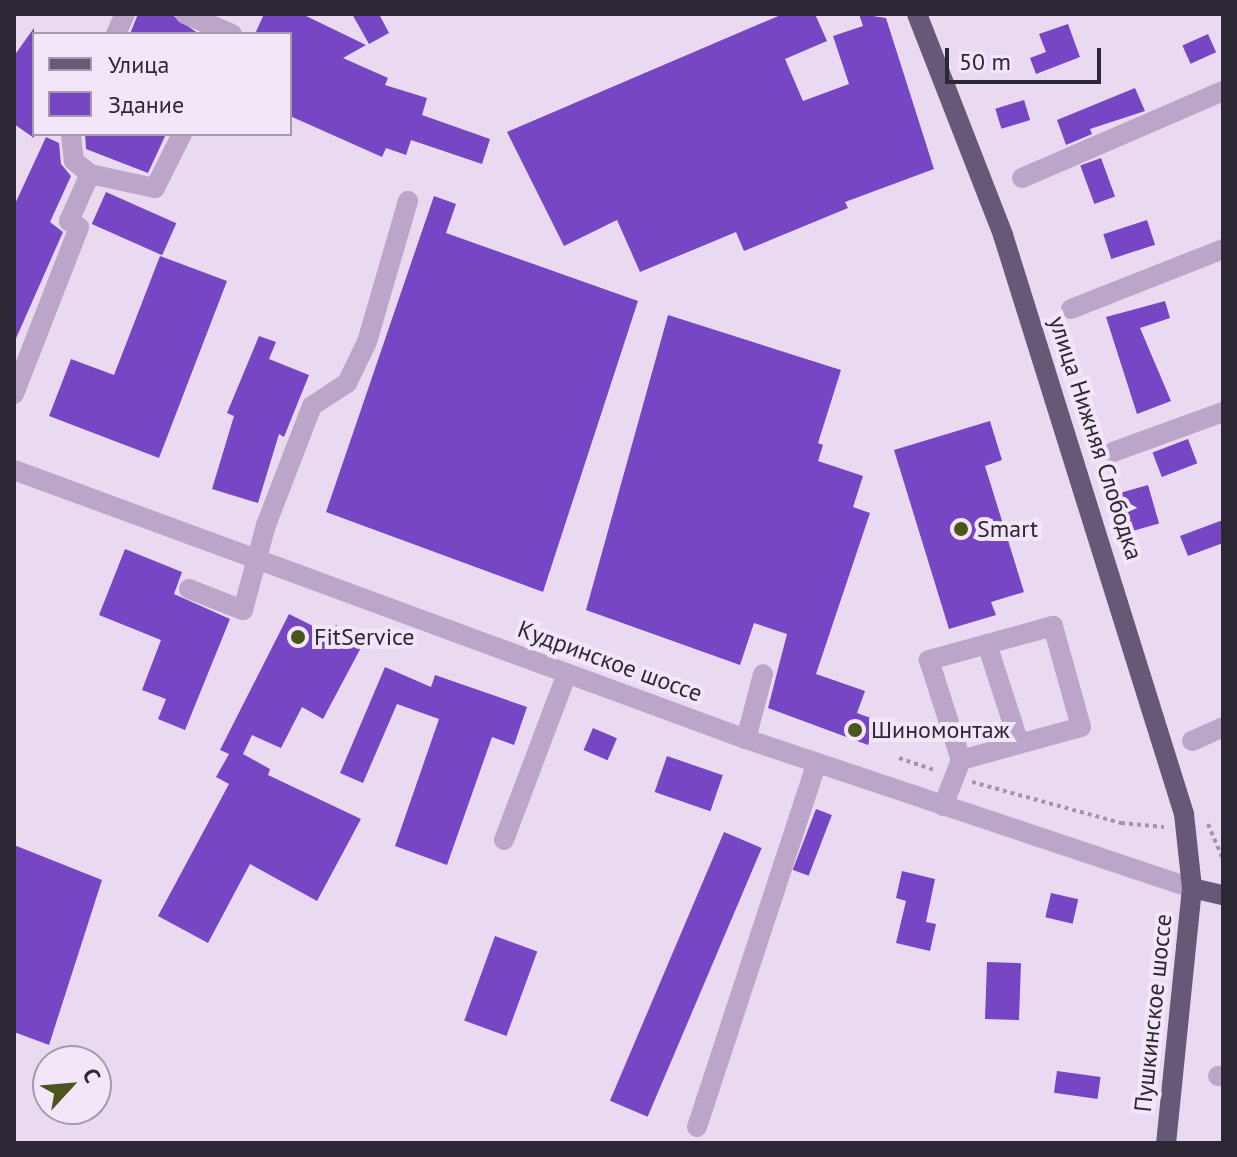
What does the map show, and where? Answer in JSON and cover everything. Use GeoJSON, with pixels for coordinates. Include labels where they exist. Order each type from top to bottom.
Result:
{"type":"FeatureCollection","features":[{"type":"Feature","properties":{"kind":"main road","name":"улица Нижняя Слободка"},"geometry":{"type":"LineString","coordinates":[[917,14],[1003,235],[1162,728],[1184,814],[1192,888]]}},
{"type":"Feature","properties":{"kind":"main road"},"geometry":{"type":"LineString","coordinates":[[1192,888],[1223,895]]}},
{"type":"Feature","properties":{"kind":"main road","name":"Пушкинское шоссе"},"geometry":{"type":"LineString","coordinates":[[1166,1143],[1192,888]]}},
{"type":"Feature","properties":{"kind":"street"},"geometry":{"type":"LineString","coordinates":[[185,14],[227,32]]}},
{"type":"Feature","properties":{"kind":"street"},"geometry":{"type":"LineString","coordinates":[[1022,178],[1223,91]]}},
{"type":"Feature","properties":{"kind":"street"},"geometry":{"type":"LineString","coordinates":[[71,136],[74,161],[90,174],[155,188],[181,136]]}},
{"type":"Feature","properties":{"kind":"street"},"geometry":{"type":"LineString","coordinates":[[14,394],[79,227],[69,221],[90,174]]}},
{"type":"Feature","properties":{"kind":"street"},"geometry":{"type":"LineString","coordinates":[[189,589],[243,610],[257,559],[312,406],[347,383],[367,342],[408,201]]}},
{"type":"Feature","properties":{"kind":"street"},"geometry":{"type":"LineString","coordinates":[[1071,309],[1223,249]]}},
{"type":"Feature","properties":{"kind":"street"},"geometry":{"type":"LineString","coordinates":[[1113,452],[1223,412]]}},
{"type":"Feature","properties":{"kind":"street","name":"Кудринское шоссе"},"geometry":{"type":"LineString","coordinates":[[14,470],[746,739],[1192,888]]}},
{"type":"Feature","properties":{"kind":"street"},"geometry":{"type":"LineString","coordinates":[[943,806],[956,768],[929,660],[1053,626],[1081,727],[1019,743],[956,768]]}},
{"type":"Feature","properties":{"kind":"street"},"geometry":{"type":"LineString","coordinates":[[987,644],[1019,743]]}},
{"type":"Feature","properties":{"kind":"street"},"geometry":{"type":"LineString","coordinates":[[504,840],[567,673]]}},
{"type":"Feature","properties":{"kind":"street"},"geometry":{"type":"LineString","coordinates":[[746,739],[763,674]]}},
{"type":"Feature","properties":{"kind":"street"},"geometry":{"type":"LineString","coordinates":[[1192,741],[1223,727]]}},
{"type":"Feature","properties":{"kind":"street"},"geometry":{"type":"LineString","coordinates":[[697,1127],[817,763]]}},
{"type":"Feature","properties":{"kind":"path"},"geometry":{"type":"LineString","coordinates":[[899,758],[956,768],[1121,823],[1164,827]]}},
{"type":"Feature","properties":{"kind":"path"},"geometry":{"type":"LineString","coordinates":[[1208,824],[1223,860]]}},
{"type":"Feature","properties":{"kind":"building"},"geometry":{"type":"Polygon","coordinates":[[[138,14],[171,14],[196,32],[131,32],[138,14]]]}},
{"type":"Feature","properties":{"kind":"building"},"geometry":{"type":"Polygon","coordinates":[[[264,14],[302,14],[366,45],[343,58],[388,78],[385,85],[427,98],[422,115],[490,139],[482,164],[411,140],[406,155],[386,148],[382,157],[292,117],[292,32],[256,32],[264,14]]]}},
{"type":"Feature","properties":{"kind":"building"},"geometry":{"type":"Polygon","coordinates":[[[352,14],[379,14],[389,33],[369,44],[352,14]]]}},
{"type":"Feature","properties":{"kind":"building"},"geometry":{"type":"Polygon","coordinates":[[[783,14],[815,14],[827,41],[785,59],[803,101],[849,84],[833,36],[863,26],[859,14],[886,18],[934,169],[845,202],[848,208],[744,251],[736,232],[640,272],[617,220],[564,246],[507,132],[783,14]]]}},
{"type":"Feature","properties":{"kind":"building"},"geometry":{"type":"Polygon","coordinates":[[[1068,24],[1080,57],[1036,74],[1030,58],[1046,52],[1039,34],[1068,24]]]}},
{"type":"Feature","properties":{"kind":"building"},"geometry":{"type":"Polygon","coordinates":[[[34,28],[34,138],[14,124],[14,56],[34,28]]]}},
{"type":"Feature","properties":{"kind":"building"},"geometry":{"type":"Polygon","coordinates":[[[1208,34],[1216,52],[1191,64],[1182,45],[1208,34]]]}},
{"type":"Feature","properties":{"kind":"building"},"geometry":{"type":"Polygon","coordinates":[[[1135,88],[1145,111],[1090,129],[1092,134],[1066,145],[1057,120],[1135,88]]]}},
{"type":"Feature","properties":{"kind":"building"},"geometry":{"type":"Polygon","coordinates":[[[1024,100],[1030,120],[1001,129],[995,109],[1024,100]]]}},
{"type":"Feature","properties":{"kind":"building"},"geometry":{"type":"Polygon","coordinates":[[[85,136],[165,136],[148,173],[86,149],[85,136]]]}},
{"type":"Feature","properties":{"kind":"building"},"geometry":{"type":"Polygon","coordinates":[[[46,137],[59,143],[61,164],[71,176],[50,222],[63,232],[14,343],[14,206],[46,137]]]}},
{"type":"Feature","properties":{"kind":"building"},"geometry":{"type":"Polygon","coordinates":[[[1101,158],[1115,197],[1094,204],[1080,166],[1101,158]]]}},
{"type":"Feature","properties":{"kind":"building"},"geometry":{"type":"Polygon","coordinates":[[[106,192],[176,223],[162,255],[92,224],[106,192]]]}},
{"type":"Feature","properties":{"kind":"building"},"geometry":{"type":"Polygon","coordinates":[[[434,196],[456,204],[446,233],[638,301],[543,592],[326,512],[434,196]]]}},
{"type":"Feature","properties":{"kind":"building"},"geometry":{"type":"Polygon","coordinates":[[[1147,220],[1155,245],[1111,259],[1103,234],[1147,220]]]}},
{"type":"Feature","properties":{"kind":"building"},"geometry":{"type":"Polygon","coordinates":[[[160,256],[227,281],[159,458],[49,416],[71,359],[114,375],[160,256]]]}},
{"type":"Feature","properties":{"kind":"building"},"geometry":{"type":"Polygon","coordinates":[[[1165,301],[1170,318],[1140,328],[1171,401],[1137,414],[1106,317],[1165,301]]]}},
{"type":"Feature","properties":{"kind":"building"},"geometry":{"type":"Polygon","coordinates":[[[668,315],[841,370],[818,443],[823,445],[818,461],[863,476],[853,507],[870,513],[816,674],[865,691],[857,713],[876,720],[868,745],[768,708],[787,634],[754,623],[740,665],[586,610],[668,315]]]}},
{"type":"Feature","properties":{"kind":"building"},"geometry":{"type":"Polygon","coordinates":[[[259,336],[276,342],[269,359],[309,375],[284,437],[279,434],[258,503],[212,489],[234,416],[227,413],[259,336]]]}},
{"type":"Feature","properties":{"kind":"building","name":"Smart"},"geometry":{"type":"Polygon","coordinates":[[[990,421],[1002,460],[985,466],[1024,592],[991,602],[996,615],[949,629],[894,450],[990,421]]]}},
{"type":"Feature","properties":{"kind":"building"},"geometry":{"type":"Polygon","coordinates":[[[1188,439],[1197,463],[1162,477],[1153,453],[1188,439]]]}},
{"type":"Feature","properties":{"kind":"building"},"geometry":{"type":"Polygon","coordinates":[[[1148,485],[1159,523],[1126,533],[1115,494],[1148,485]]]}},
{"type":"Feature","properties":{"kind":"building"},"geometry":{"type":"Polygon","coordinates":[[[1223,520],[1223,543],[1188,556],[1180,536],[1223,520]]]}},
{"type":"Feature","properties":{"kind":"building"},"geometry":{"type":"Polygon","coordinates":[[[125,549],[182,572],[174,594],[230,619],[185,730],[158,719],[166,699],[142,690],[161,640],[99,615],[125,549]]]}},
{"type":"Feature","properties":{"kind":"building"},"geometry":{"type":"Polygon","coordinates":[[[289,614],[331,635],[336,625],[365,640],[323,719],[302,707],[281,748],[252,735],[243,754],[270,769],[268,775],[361,819],[317,901],[250,864],[208,943],[158,916],[229,784],[216,777],[229,754],[220,750],[289,614]]]}},
{"type":"Feature","properties":{"kind":"building"},"geometry":{"type":"Polygon","coordinates":[[[385,667],[431,687],[435,675],[527,707],[514,745],[492,737],[447,865],[395,846],[439,719],[397,704],[363,783],[340,773],[385,667]]]}},
{"type":"Feature","properties":{"kind":"building"},"geometry":{"type":"Polygon","coordinates":[[[593,728],[617,738],[608,760],[584,750],[593,728]]]}},
{"type":"Feature","properties":{"kind":"building"},"geometry":{"type":"Polygon","coordinates":[[[667,756],[723,775],[710,811],[655,792],[667,756]]]}},
{"type":"Feature","properties":{"kind":"building"},"geometry":{"type":"Polygon","coordinates":[[[816,809],[832,815],[809,876],[793,870],[816,809]]]}},
{"type":"Feature","properties":{"kind":"building"},"geometry":{"type":"Polygon","coordinates":[[[724,832],[762,848],[648,1117],[610,1101],[724,832]]]}},
{"type":"Feature","properties":{"kind":"building"},"geometry":{"type":"Polygon","coordinates":[[[14,845],[102,880],[49,1045],[14,1032],[14,845]]]}},
{"type":"Feature","properties":{"kind":"building"},"geometry":{"type":"Polygon","coordinates":[[[902,871],[935,879],[926,922],[936,924],[930,951],[896,943],[906,901],[896,898],[902,871]]]}},
{"type":"Feature","properties":{"kind":"building"},"geometry":{"type":"Polygon","coordinates":[[[1051,893],[1078,899],[1073,924],[1045,917],[1051,893]]]}},
{"type":"Feature","properties":{"kind":"building"},"geometry":{"type":"Polygon","coordinates":[[[495,936],[537,951],[507,1036],[464,1021],[495,936]]]}},
{"type":"Feature","properties":{"kind":"building"},"geometry":{"type":"Polygon","coordinates":[[[987,962],[1021,963],[1019,1020],[985,1019],[987,962]]]}},
{"type":"Feature","properties":{"kind":"building"},"geometry":{"type":"Polygon","coordinates":[[[1057,1071],[1101,1077],[1098,1099],[1054,1093],[1057,1071]]]}},
{"type":"Feature","properties":{"kind":"place","name":"Smart"},"geometry":{"type":"Point","coordinates":[961,529]}},
{"type":"Feature","properties":{"kind":"place","name":"FitService"},"geometry":{"type":"Point","coordinates":[298,637]}},
{"type":"Feature","properties":{"kind":"place","name":"Шиномонтаж"},"geometry":{"type":"Point","coordinates":[855,730]}}]}
